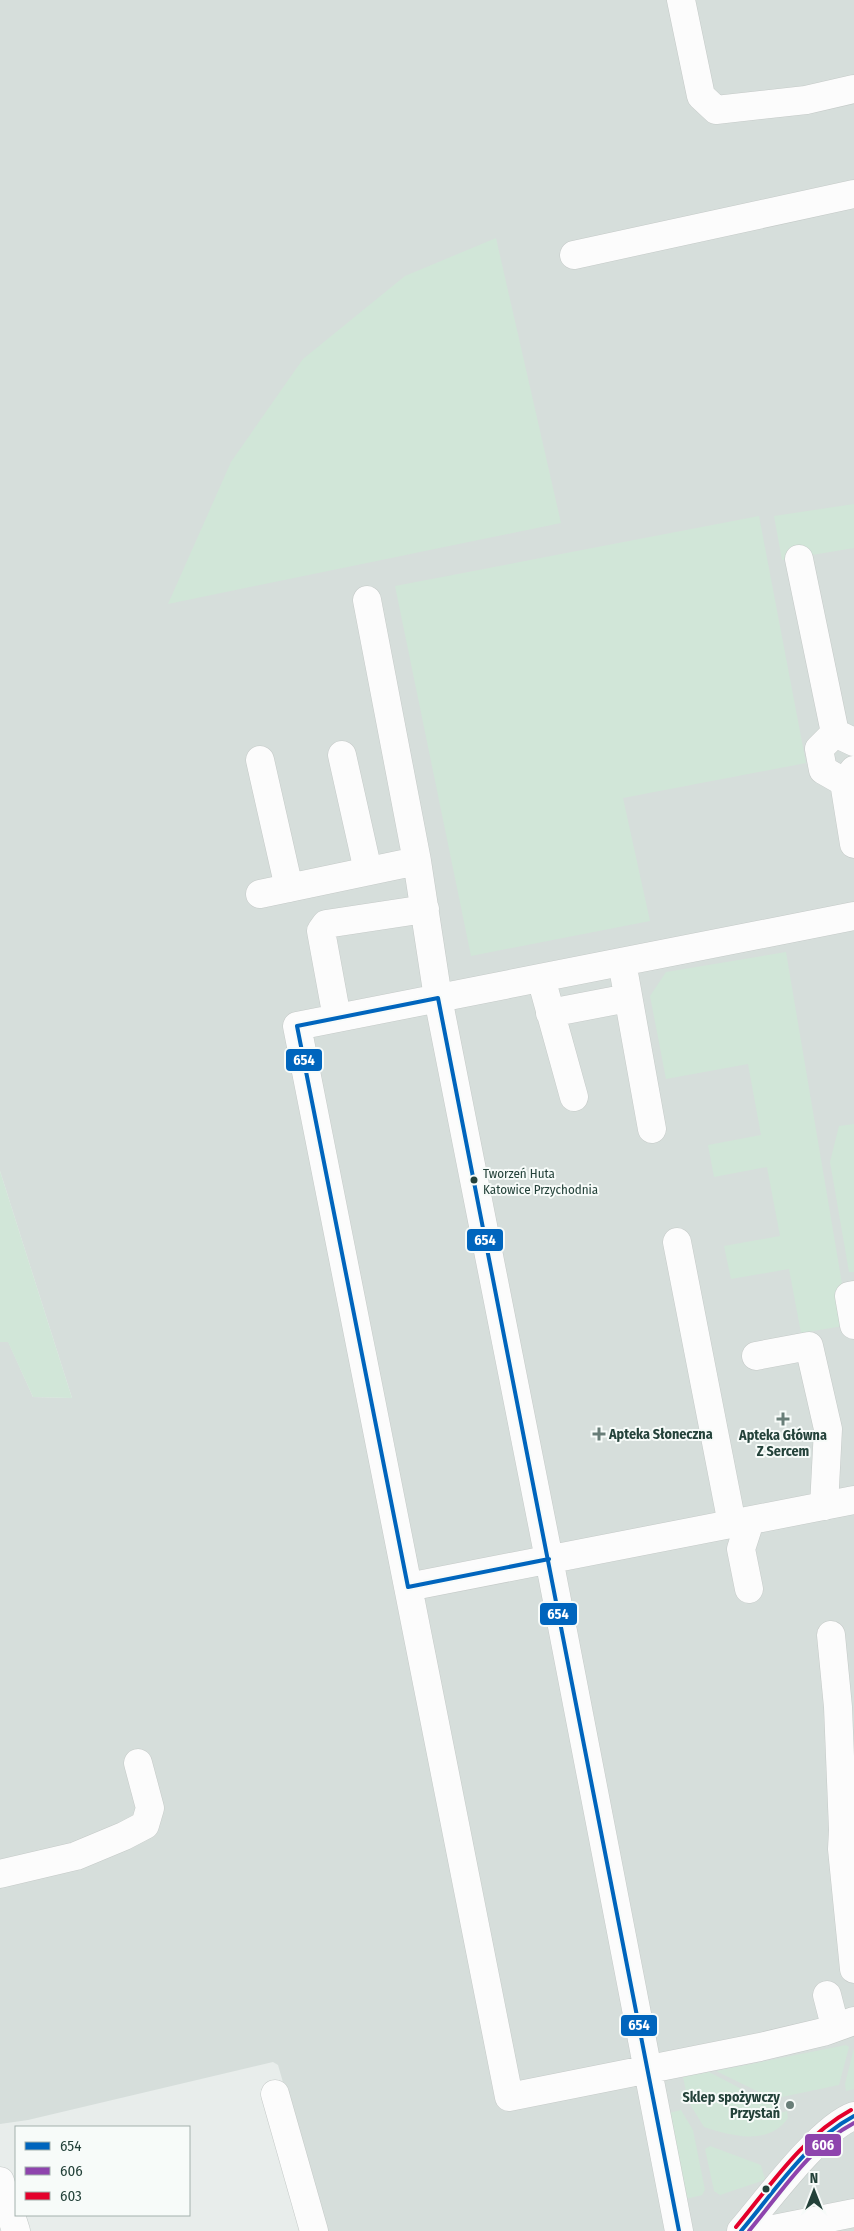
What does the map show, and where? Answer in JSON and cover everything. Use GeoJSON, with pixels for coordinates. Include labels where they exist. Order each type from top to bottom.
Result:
{"type":"FeatureCollection","features":[{"type":"Feature","properties":{"kind":"street"},"geometry":{"type":"LineString","coordinates":[[681,0],[701,96],[716,110],[806,100],[854,90]]}},
{"type":"Feature","properties":{"kind":"street"},"geometry":{"type":"LineString","coordinates":[[574,255],[854,194]]}},
{"type":"Feature","properties":{"kind":"street"},"geometry":{"type":"LineString","coordinates":[[799,559],[844,738],[819,749],[823,770],[849,776],[854,844]]}},
{"type":"Feature","properties":{"kind":"street"},"geometry":{"type":"LineString","coordinates":[[367,600],[417,861],[438,998],[550,1559],[679,2231]]}},
{"type":"Feature","properties":{"kind":"street"},"geometry":{"type":"LineString","coordinates":[[342,755],[368,872]]}},
{"type":"Feature","properties":{"kind":"street"},"geometry":{"type":"LineString","coordinates":[[260,760],[289,888]]}},
{"type":"Feature","properties":{"kind":"street"},"geometry":{"type":"LineString","coordinates":[[260,894],[417,861]]}},
{"type":"Feature","properties":{"kind":"street"},"geometry":{"type":"LineString","coordinates":[[337,1018],[321,931],[326,924],[425,909]]}},
{"type":"Feature","properties":{"kind":"street"},"geometry":{"type":"LineString","coordinates":[[827,1995],[844,2024],[823,2032],[760,2048],[509,2097],[297,1026],[854,916]]}},
{"type":"Feature","properties":{"kind":"street"},"geometry":{"type":"LineString","coordinates":[[622,962],[652,1129]]}},
{"type":"Feature","properties":{"kind":"street"},"geometry":{"type":"LineString","coordinates":[[541,978],[574,1097]]}},
{"type":"Feature","properties":{"kind":"street"},"geometry":{"type":"LineString","coordinates":[[550,1014],[628,998]]}},
{"type":"Feature","properties":{"kind":"street"},"geometry":{"type":"LineString","coordinates":[[677,1242],[749,1589]]}},
{"type":"Feature","properties":{"kind":"street"},"geometry":{"type":"LineString","coordinates":[[854,1295],[849,1296],[854,1325]]}},
{"type":"Feature","properties":{"kind":"street"},"geometry":{"type":"LineString","coordinates":[[756,1356],[809,1346],[828,1429],[824,1506]]}},
{"type":"Feature","properties":{"kind":"street"},"geometry":{"type":"LineString","coordinates":[[408,1587],[550,1559],[736,1530],[824,1506],[854,1500]]}},
{"type":"Feature","properties":{"kind":"street"},"geometry":{"type":"LineString","coordinates":[[831,1635],[846,1705],[848,1829],[842,1849],[854,1969]]}},
{"type":"Feature","properties":{"kind":"street"},"geometry":{"type":"LineString","coordinates":[[0,1874],[76,1856],[124,1836],[145,1824],[150,1808],[138,1763]]}},
{"type":"Feature","properties":{"kind":"street"},"geometry":{"type":"LineString","coordinates":[[275,2094],[314,2231]]}},
{"type":"Feature","properties":{"kind":"street"},"geometry":{"type":"LineString","coordinates":[[741,2231],[821,2138],[837,2125],[854,2116]]}},
{"type":"Feature","properties":{"kind":"street"},"geometry":{"type":"LineString","coordinates":[[0,2181],[16,2231]]}},
{"type":"Feature","properties":{"kind":"street"},"geometry":{"type":"LineString","coordinates":[[764,2231],[854,2213]]}},
{"type":"Feature","properties":{"kind":"shaded area"},"geometry":{"type":"Polygon","coordinates":[[[0,0],[854,0],[854,2231],[326,2231],[278,2065],[273,2062],[28,2120],[0,2124],[0,1342],[8,1341],[33,1397],[72,1398],[0,1171],[0,0]]]}},
{"type":"Feature","properties":{"kind":"green space"},"geometry":{"type":"Polygon","coordinates":[[[496,238],[561,523],[168,604],[231,462],[303,359],[405,276],[496,238]]]}},
{"type":"Feature","properties":{"kind":"green space"},"geometry":{"type":"Polygon","coordinates":[[[854,504],[854,548],[782,560],[774,516],[854,504]]]}},
{"type":"Feature","properties":{"kind":"green space"},"geometry":{"type":"Polygon","coordinates":[[[759,516],[806,763],[623,798],[650,921],[471,956],[395,586],[759,516]]]}},
{"type":"Feature","properties":{"kind":"green space"},"geometry":{"type":"Polygon","coordinates":[[[786,952],[849,1325],[801,1333],[789,1269],[731,1279],[724,1246],[780,1236],[767,1167],[714,1177],[708,1145],[761,1135],[748,1064],[666,1079],[650,996],[666,972],[786,952]]]}},
{"type":"Feature","properties":{"kind":"green space"},"geometry":{"type":"Polygon","coordinates":[[[854,1124],[854,1272],[849,1272],[830,1162],[839,1126],[854,1124]]]}},
{"type":"Feature","properties":{"kind":"green space"},"geometry":{"type":"Polygon","coordinates":[[[0,1171],[72,1398],[33,1397],[8,1342],[0,1342],[0,1171]]]}},
{"type":"Feature","properties":{"kind":"green space"},"geometry":{"type":"Polygon","coordinates":[[[846,2045],[849,2047],[839,2085],[777,2098],[777,2101],[716,2071],[846,2045]]]}},
{"type":"Feature","properties":{"kind":"green space"},"geometry":{"type":"Polygon","coordinates":[[[854,2048],[854,2089],[846,2091],[845,2084],[854,2048]]]}},
{"type":"Feature","properties":{"kind":"green space"},"geometry":{"type":"Polygon","coordinates":[[[709,2072],[778,2108],[780,2113],[787,2111],[788,2118],[780,2127],[760,2136],[737,2135],[704,2127],[688,2101],[683,2077],[709,2072]]]}},
{"type":"Feature","properties":{"kind":"green space"},"geometry":{"type":"Polygon","coordinates":[[[681,2110],[693,2130],[705,2190],[702,2195],[686,2199],[669,2113],[681,2110]]]}},
{"type":"Feature","properties":{"kind":"green space"},"geometry":{"type":"Polygon","coordinates":[[[710,2146],[761,2165],[765,2180],[720,2195],[714,2191],[705,2149],[710,2146]]]}},
{"type":"Feature","properties":{"kind":"transit line","name":"654"},"geometry":{"type":"LineString","coordinates":[[438,998],[679,2231]]}},
{"type":"Feature","properties":{"kind":"transit line","name":"654"},"geometry":{"type":"LineString","coordinates":[[408,1587],[297,1026],[438,998]]}},
{"type":"Feature","properties":{"kind":"transit line","name":"654"},"geometry":{"type":"LineString","coordinates":[[408,1587],[549,1559]]}},
{"type":"Feature","properties":{"kind":"transit line","name":"603"},"geometry":{"type":"LineString","coordinates":[[736,2227],[802,2148],[818,2133],[851,2110]]}},
{"type":"Feature","properties":{"kind":"transit line","name":"654"},"geometry":{"type":"LineString","coordinates":[[741,2231],[807,2153],[837,2126],[854,2116]]}},
{"type":"Feature","properties":{"kind":"transit line","name":"606"},"geometry":{"type":"LineString","coordinates":[[749,2231],[784,2187],[823,2144],[854,2123]]}},
{"type":"Feature","properties":{"kind":"place","name":"Tworzeń Huta Katowice Przychodnia"},"geometry":{"type":"Point","coordinates":[474,1180]}},
{"type":"Feature","properties":{"kind":"place","name":"Apteka Główna Z Sercem"},"geometry":{"type":"Point","coordinates":[783,1419]}},
{"type":"Feature","properties":{"kind":"place","name":"Apteka Słoneczna"},"geometry":{"type":"Point","coordinates":[599,1434]}},
{"type":"Feature","properties":{"kind":"place","name":"Sklep spożywczy Przystań"},"geometry":{"type":"Point","coordinates":[790,2105]}}]}
